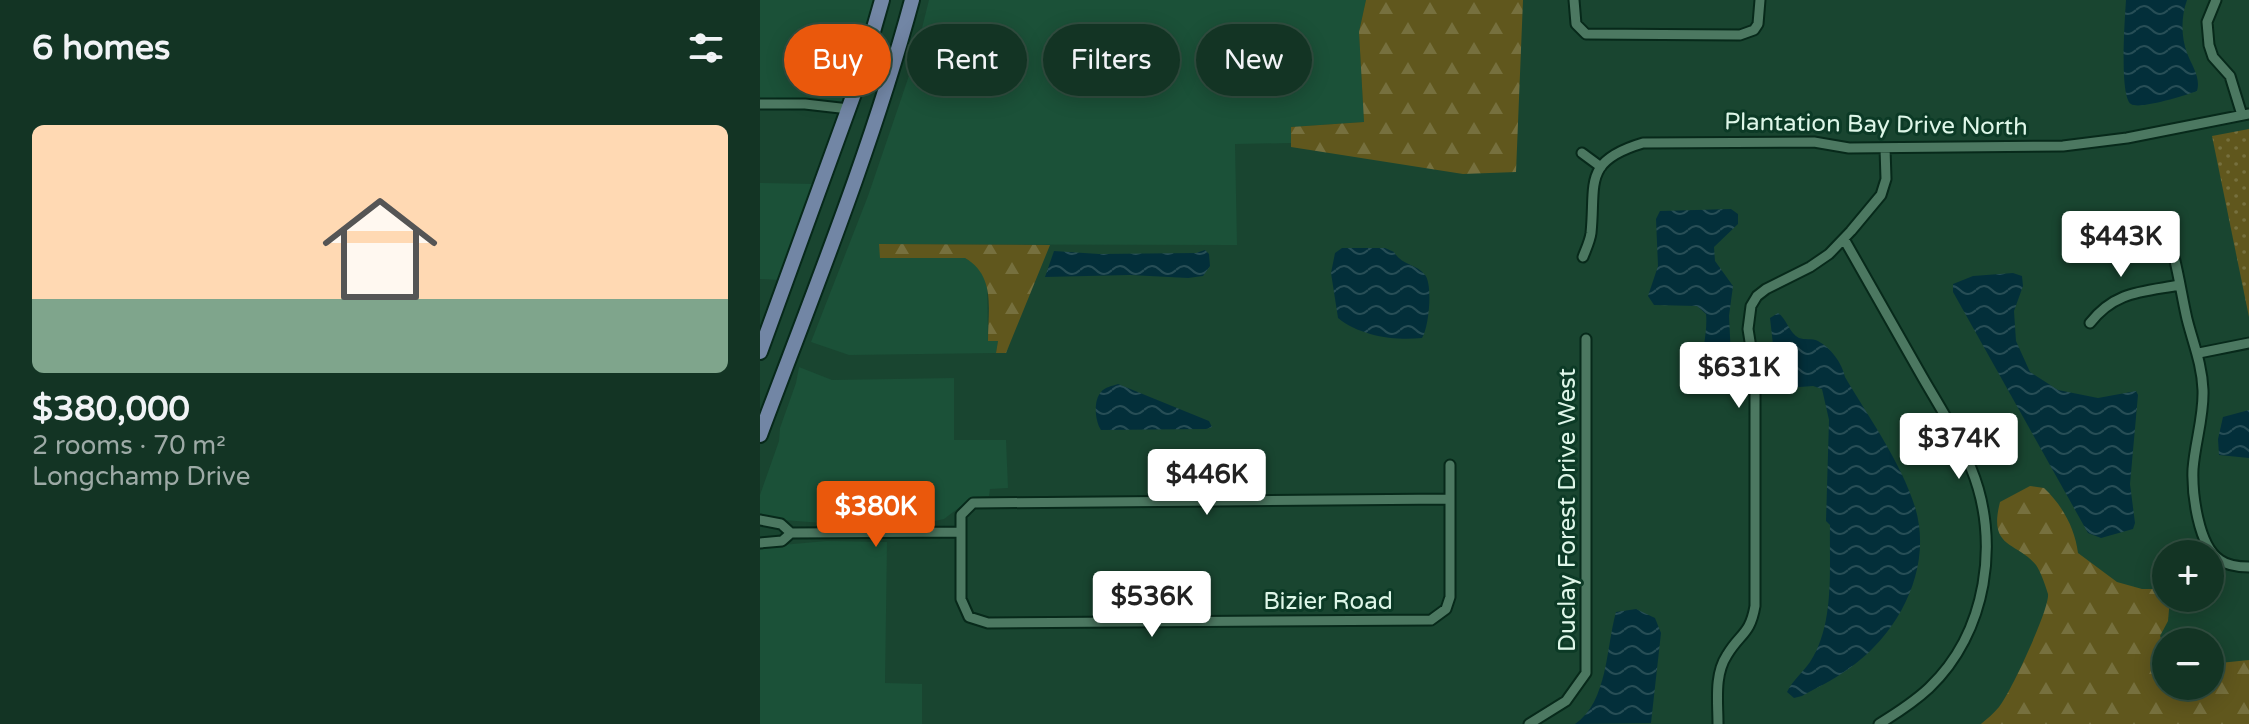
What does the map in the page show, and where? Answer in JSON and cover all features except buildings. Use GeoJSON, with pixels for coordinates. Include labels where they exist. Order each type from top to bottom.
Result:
{"type":"FeatureCollection","features":[{"type":"Feature","properties":{"kind":"main road"},"geometry":{"type":"LineString","coordinates":[[760,352],[849,109],[882,0]]}},
{"type":"Feature","properties":{"kind":"main road"},"geometry":{"type":"LineString","coordinates":[[760,435],[875,122],[912,0]]}},
{"type":"Feature","properties":{"kind":"main road"},"geometry":{"type":"LineString","coordinates":[[877,22],[904,30]]}},
{"type":"Feature","properties":{"kind":"main road"},"geometry":{"type":"LineString","coordinates":[[789,274],[816,283]]}},
{"type":"Feature","properties":{"kind":"street"},"geometry":{"type":"LineString","coordinates":[[1574,0],[1576,24],[1586,34],[1740,35],[1754,30],[1758,24],[1760,0]]}},
{"type":"Feature","properties":{"kind":"street"},"geometry":{"type":"LineString","coordinates":[[2216,0],[2207,22],[2209,45],[2213,57],[2230,76],[2245,115]]}},
{"type":"Feature","properties":{"kind":"street"},"geometry":{"type":"LineString","coordinates":[[760,104],[805,104],[849,109]]}},
{"type":"Feature","properties":{"kind":"street","name":"Plantation Bay Drive North"},"geometry":{"type":"LineString","coordinates":[[1601,167],[1611,156],[1643,143],[1814,142],[1849,148],[2096,144],[2245,115]]}},
{"type":"Feature","properties":{"kind":"street"},"geometry":{"type":"LineString","coordinates":[[1718,724],[1720,670],[1730,650],[1749,630],[1755,606],[1755,373],[1748,329],[1751,306],[1766,289],[1810,267],[1844,239],[1881,195],[1886,179],[1885,148]]}},
{"type":"Feature","properties":{"kind":"street"},"geometry":{"type":"LineString","coordinates":[[1582,153],[1601,167],[1593,182],[1591,235],[1583,257]]}},
{"type":"Feature","properties":{"kind":"street"},"geometry":{"type":"LineString","coordinates":[[2165,230],[2172,247],[2187,321],[2199,353],[2203,390],[2193,472],[2202,534],[2209,549],[2220,560],[2236,567],[2249,567]]}},
{"type":"Feature","properties":{"kind":"street"},"geometry":{"type":"LineString","coordinates":[[1844,239],[1963,450],[1979,490],[1986,527],[1986,570],[1972,620],[1962,642],[1931,686],[1911,704],[1879,724]]}},
{"type":"Feature","properties":{"kind":"street"},"geometry":{"type":"LineString","coordinates":[[2090,323],[2111,301],[2126,295],[2180,285]]}},
{"type":"Feature","properties":{"kind":"street","name":"Duclay Forest Drive West"},"geometry":{"type":"LineString","coordinates":[[1529,724],[1574,693],[1586,673],[1586,339]]}},
{"type":"Feature","properties":{"kind":"street"},"geometry":{"type":"LineString","coordinates":[[2199,353],[2249,343]]}},
{"type":"Feature","properties":{"kind":"street"},"geometry":{"type":"LineString","coordinates":[[760,543],[782,541],[791,533],[960,532],[964,510],[980,502],[1449,499],[1450,465]]}},
{"type":"Feature","properties":{"kind":"street","name":"Bizier Road"},"geometry":{"type":"LineString","coordinates":[[960,532],[961,599],[969,617],[988,623],[1422,621],[1446,609],[1450,597],[1449,499]]}},
{"type":"Feature","properties":{"kind":"street"},"geometry":{"type":"LineString","coordinates":[[760,520],[781,524],[791,533]]}},
{"type":"Feature","properties":{"kind":"shaded area"},"geometry":{"type":"Polygon","coordinates":[[[760,0],[874,0],[867,24],[784,24],[784,96],[847,96],[845,104],[760,101],[760,0]]]}},
{"type":"Feature","properties":{"kind":"shaded area"},"geometry":{"type":"Polygon","coordinates":[[[929,0],[1366,0],[1359,32],[1364,122],[1291,127],[1291,143],[1235,144],[1237,245],[879,244],[881,258],[965,258],[977,265],[987,278],[988,341],[998,341],[996,353],[849,355],[811,342],[868,196],[907,82],[907,96],[1027,96],[1027,24],[923,24],[929,0]]]}},
{"type":"Feature","properties":{"kind":"shaded area"},"geometry":{"type":"Polygon","coordinates":[[[760,183],[815,184],[780,280],[760,279],[760,183]]]}},
{"type":"Feature","properties":{"kind":"shaded area"},"geometry":{"type":"Polygon","coordinates":[[[799,367],[832,380],[954,378],[954,440],[1006,440],[1008,488],[990,489],[989,496],[973,497],[944,519],[931,522],[822,523],[770,519],[760,514],[760,495],[779,441],[780,428],[799,367]]]}},
{"type":"Feature","properties":{"kind":"shaded area"},"geometry":{"type":"Polygon","coordinates":[[[827,541],[887,542],[885,683],[922,684],[922,724],[760,724],[760,547],[827,541]]]}},
{"type":"Feature","properties":{"kind":"green space"},"geometry":{"type":"Polygon","coordinates":[[[1366,0],[1523,0],[1516,172],[1463,174],[1291,147],[1291,127],[1364,122],[1359,32],[1366,0]]]}},
{"type":"Feature","properties":{"kind":"green space"},"geometry":{"type":"Polygon","coordinates":[[[2249,129],[2249,317],[2212,136],[2249,129]]]}},
{"type":"Feature","properties":{"kind":"green space"},"geometry":{"type":"Polygon","coordinates":[[[879,244],[1050,245],[1006,353],[996,353],[998,341],[988,341],[986,284],[975,265],[965,258],[880,258],[879,244]]]}},
{"type":"Feature","properties":{"kind":"green space"},"geometry":{"type":"Polygon","coordinates":[[[2030,486],[2044,488],[2067,518],[2078,553],[2117,582],[2152,589],[2152,612],[2169,612],[2164,628],[2152,628],[2152,700],[2224,700],[2224,663],[2249,660],[2249,724],[1981,724],[1999,707],[2012,686],[2036,632],[2048,594],[2036,565],[2001,536],[1997,517],[2000,502],[2030,486]]]}},
{"type":"Feature","properties":{"kind":"water"},"geometry":{"type":"Polygon","coordinates":[[[2126,0],[2187,0],[2183,33],[2197,77],[2197,91],[2153,104],[2131,104],[2127,98],[2124,72],[2126,0]]]}},
{"type":"Feature","properties":{"kind":"water"},"geometry":{"type":"Polygon","coordinates":[[[1731,209],[1738,214],[1738,224],[1714,247],[1715,261],[1733,286],[1729,316],[1732,376],[1720,381],[1702,376],[1706,314],[1697,306],[1654,305],[1648,296],[1658,266],[1656,219],[1660,211],[1731,209]]]}},
{"type":"Feature","properties":{"kind":"water"},"geometry":{"type":"Polygon","coordinates":[[[1342,248],[1385,248],[1425,275],[1429,287],[1429,306],[1422,338],[1378,336],[1338,318],[1331,273],[1335,253],[1342,248]]]}},
{"type":"Feature","properties":{"kind":"water"},"geometry":{"type":"Polygon","coordinates":[[[1205,250],[1209,254],[1210,266],[1203,276],[1045,277],[1054,251],[1099,254],[1196,253],[1205,250]]]}},
{"type":"Feature","properties":{"kind":"water"},"geometry":{"type":"Polygon","coordinates":[[[2013,273],[2022,276],[2023,286],[2014,311],[2016,341],[2030,372],[2058,390],[2098,398],[2136,391],[2138,395],[2130,484],[2133,529],[2101,538],[2088,533],[1953,292],[1953,284],[1973,276],[2013,273]]]}},
{"type":"Feature","properties":{"kind":"water"},"geometry":{"type":"Polygon","coordinates":[[[1778,313],[1796,336],[1818,341],[1839,361],[1845,377],[1902,473],[1915,507],[1920,552],[1909,594],[1899,614],[1872,650],[1849,669],[1794,698],[1787,692],[1818,647],[1827,613],[1830,577],[1830,525],[1826,521],[1829,420],[1822,389],[1813,386],[1787,388],[1777,380],[1770,318],[1778,313]]]}},
{"type":"Feature","properties":{"kind":"water"},"geometry":{"type":"Polygon","coordinates":[[[1118,384],[1209,421],[1212,427],[1101,430],[1096,411],[1098,396],[1104,389],[1118,384]]]}},
{"type":"Feature","properties":{"kind":"water"},"geometry":{"type":"Polygon","coordinates":[[[2249,410],[2249,458],[2219,455],[2218,439],[2223,417],[2249,410]]]}},
{"type":"Feature","properties":{"kind":"water"},"geometry":{"type":"Polygon","coordinates":[[[1636,609],[1655,618],[1661,633],[1651,723],[1575,724],[1586,714],[1600,688],[1616,612],[1636,609]]]}}]}
